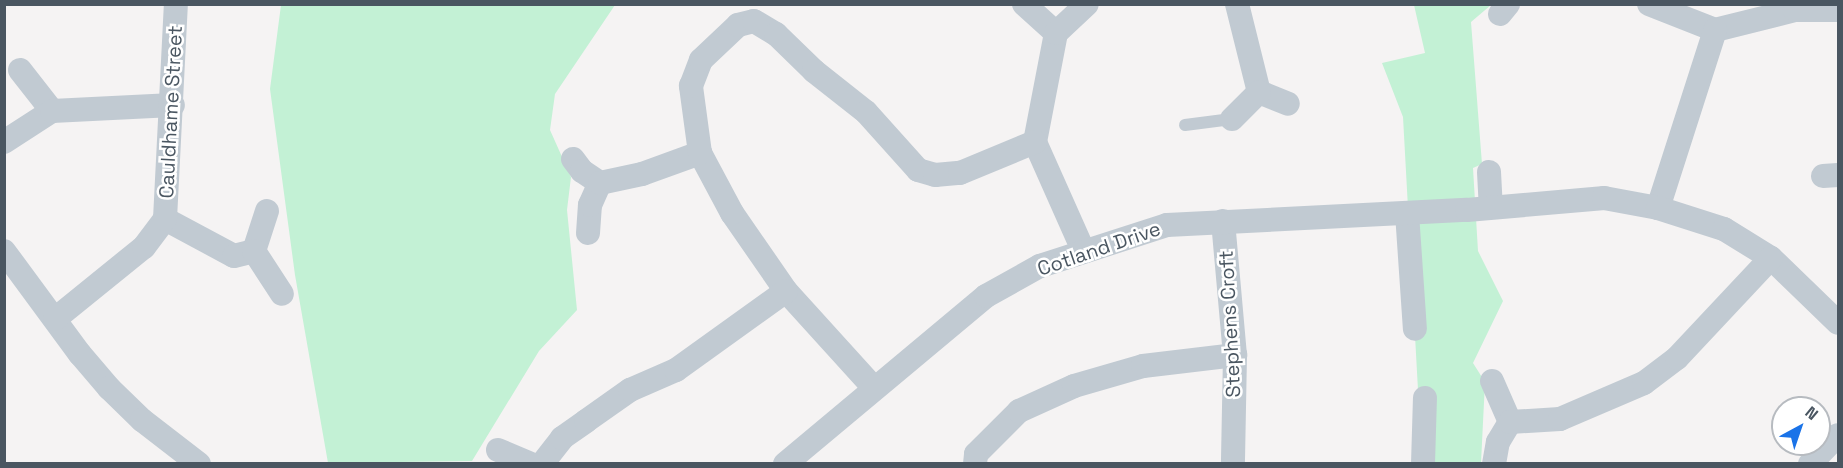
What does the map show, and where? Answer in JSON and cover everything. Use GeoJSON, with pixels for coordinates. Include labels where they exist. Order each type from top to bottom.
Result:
{"type":"FeatureCollection","features":[{"type":"Feature","properties":{"kind":"street","name":"Cauldhame Street"},"geometry":{"type":"LineString","coordinates":[[55,319],[144,247],[165,219],[173,105],[176,4]]}},
{"type":"Feature","properties":{"kind":"street"},"geometry":{"type":"LineString","coordinates":[[1024,4],[1056,33]]}},
{"type":"Feature","properties":{"kind":"street"},"geometry":{"type":"LineString","coordinates":[[1083,250],[1035,142],[1056,33],[1087,4]]}},
{"type":"Feature","properties":{"kind":"street"},"geometry":{"type":"LineString","coordinates":[[1237,4],[1259,92]]}},
{"type":"Feature","properties":{"kind":"street"},"geometry":{"type":"LineString","coordinates":[[1649,4],[1715,30],[1795,10],[1839,10]]}},
{"type":"Feature","properties":{"kind":"street"},"geometry":{"type":"LineString","coordinates":[[874,388],[786,291],[732,213],[700,153],[691,86],[701,60],[738,25],[756,13],[813,70],[866,112],[918,170],[935,175],[960,173],[1035,142]]}},
{"type":"Feature","properties":{"kind":"street"},"geometry":{"type":"LineString","coordinates":[[1658,208],[1715,30]]}},
{"type":"Feature","properties":{"kind":"street"},"geometry":{"type":"LineString","coordinates":[[20,70],[52,111]]}},
{"type":"Feature","properties":{"kind":"street"},"geometry":{"type":"LineString","coordinates":[[1259,92],[1288,104]]}},
{"type":"Feature","properties":{"kind":"street"},"geometry":{"type":"LineString","coordinates":[[1232,119],[1259,92]]}},
{"type":"Feature","properties":{"kind":"street"},"geometry":{"type":"LineString","coordinates":[[4,142],[52,111],[173,105]]}},
{"type":"Feature","properties":{"kind":"street"},"geometry":{"type":"LineString","coordinates":[[573,159],[582,171],[600,183],[642,174],[700,153]]}},
{"type":"Feature","properties":{"kind":"street"},"geometry":{"type":"LineString","coordinates":[[1489,172],[1491,207]]}},
{"type":"Feature","properties":{"kind":"street"},"geometry":{"type":"LineString","coordinates":[[588,233],[590,205],[600,183]]}},
{"type":"Feature","properties":{"kind":"street","name":"Cotland Drive"},"geometry":{"type":"LineString","coordinates":[[785,464],[986,296],[1040,266],[1083,250],[1167,225],[1467,210],[1604,198],[1658,208],[1724,229],[1771,258],[1839,323]]}},
{"type":"Feature","properties":{"kind":"street"},"geometry":{"type":"LineString","coordinates":[[267,211],[254,251],[282,294]]}},
{"type":"Feature","properties":{"kind":"street"},"geometry":{"type":"LineString","coordinates":[[1407,213],[1415,329]]}},
{"type":"Feature","properties":{"kind":"street","name":"Cauldhame Street"},"geometry":{"type":"LineString","coordinates":[[165,219],[234,256],[254,251]]}},
{"type":"Feature","properties":{"kind":"street","name":"Stephens Croft"},"geometry":{"type":"LineString","coordinates":[[1223,221],[1235,355],[1233,464]]}},
{"type":"Feature","properties":{"kind":"street"},"geometry":{"type":"LineString","coordinates":[[4,250],[109,387],[142,420],[199,464]]}},
{"type":"Feature","properties":{"kind":"street"},"geometry":{"type":"LineString","coordinates":[[1510,422],[1560,419],[1644,383],[1677,358],[1771,258]]}},
{"type":"Feature","properties":{"kind":"street"},"geometry":{"type":"LineString","coordinates":[[542,464],[562,438],[630,390],[676,370],[786,291]]}},
{"type":"Feature","properties":{"kind":"street"},"geometry":{"type":"LineString","coordinates":[[975,464],[976,454],[1019,411],[1074,386],[1143,366],[1235,355]]}},
{"type":"Feature","properties":{"kind":"street"},"geometry":{"type":"LineString","coordinates":[[1492,381],[1510,422]]}},
{"type":"Feature","properties":{"kind":"street"},"geometry":{"type":"LineString","coordinates":[[1423,464],[1425,398]]}},
{"type":"Feature","properties":{"kind":"street"},"geometry":{"type":"LineString","coordinates":[[1494,464],[1498,442],[1510,422]]}},
{"type":"Feature","properties":{"kind":"street"},"geometry":{"type":"LineString","coordinates":[[498,450],[531,464]]}},
{"type":"Feature","properties":{"kind":"lane"},"geometry":{"type":"LineString","coordinates":[[1185,125],[1232,119]]}},
{"type":"Feature","properties":{"kind":"green space"},"geometry":{"type":"Polygon","coordinates":[[[281,5],[615,5],[555,94],[550,130],[571,177],[567,210],[577,310],[539,351],[472,461],[328,463],[295,275],[270,89],[281,5]]]}},
{"type":"Feature","properties":{"kind":"green space"},"geometry":{"type":"Polygon","coordinates":[[[1414,5],[1491,5],[1471,22],[1482,164],[1473,168],[1478,251],[1503,301],[1473,363],[1485,382],[1481,463],[1422,463],[1403,117],[1382,63],[1425,53],[1414,5]]]}}]}
